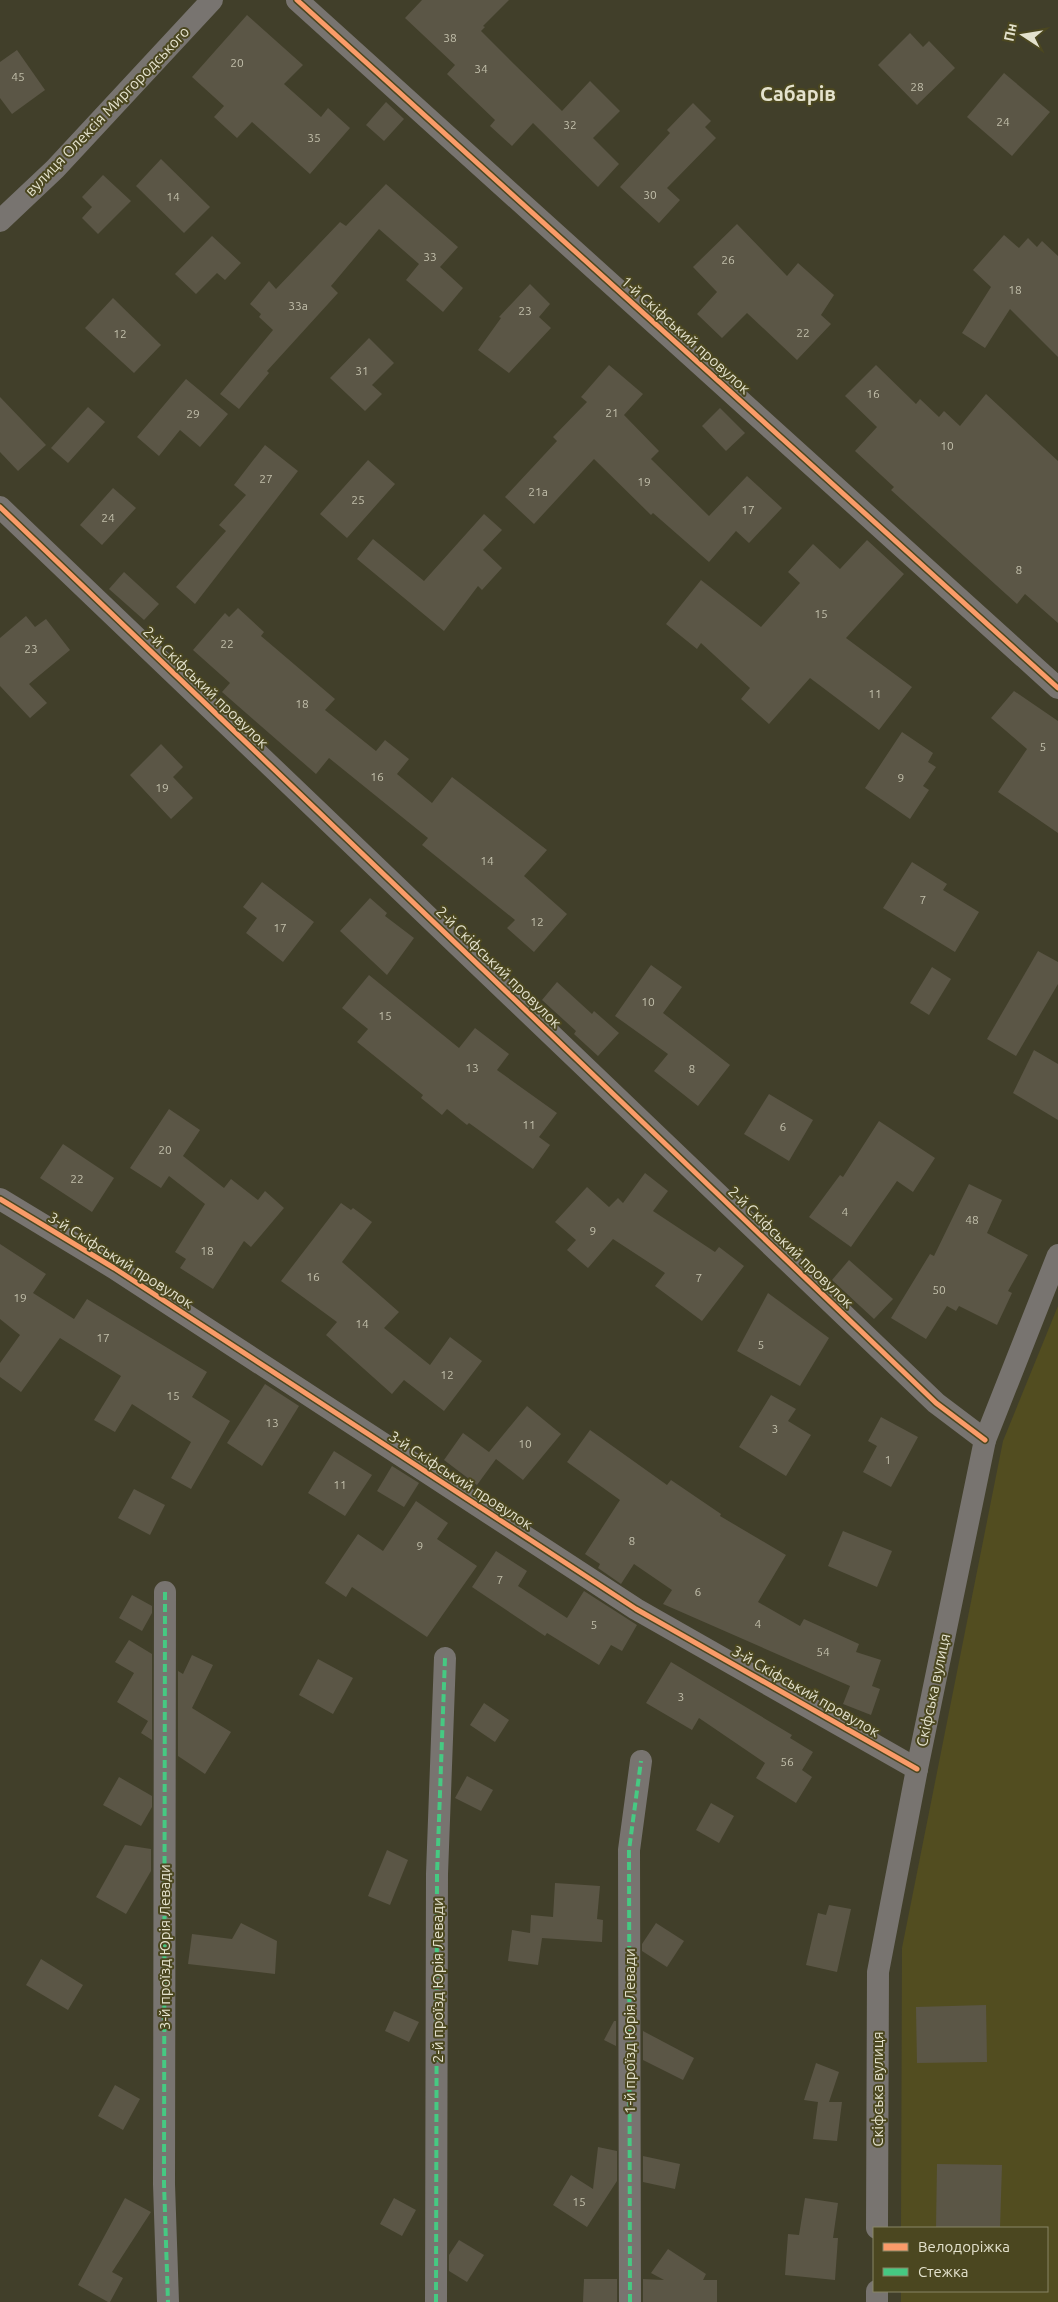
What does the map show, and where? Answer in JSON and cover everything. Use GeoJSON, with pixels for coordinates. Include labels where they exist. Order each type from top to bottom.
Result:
{"type":"FeatureCollection","features":[{"type":"Feature","properties":{"kind":"street","name":"вулиця Олексія Миргородського"},"geometry":{"type":"LineString","coordinates":[[0,221],[55,169],[212,0]]}},
{"type":"Feature","properties":{"kind":"street","name":"1-й Скіфський провулок"},"geometry":{"type":"LineString","coordinates":[[297,0],[1058,688]]}},
{"type":"Feature","properties":{"kind":"street","name":"2-й Скіфський провулок"},"geometry":{"type":"LineString","coordinates":[[0,507],[936,1403],[985,1440]]}},
{"type":"Feature","properties":{"kind":"street","name":"3-й Скіфський провулок"},"geometry":{"type":"LineString","coordinates":[[0,1199],[114,1268],[636,1609],[917,1768]]}},
{"type":"Feature","properties":{"kind":"street","name":"Скіфська вулиця"},"geometry":{"type":"LineString","coordinates":[[877,2227],[878,1972],[917,1768],[985,1440],[1058,1255]]}},
{"type":"Feature","properties":{"kind":"street","name":"3-й проїзд Юрія Левади"},"geometry":{"type":"LineString","coordinates":[[165,1592],[164,2184],[168,2302]]}},
{"type":"Feature","properties":{"kind":"street","name":"2-й проїзд Юрія Левади"},"geometry":{"type":"LineString","coordinates":[[436,2302],[437,1874],[445,1658]]}},
{"type":"Feature","properties":{"kind":"street","name":"1-й проїзд Юрія Левади"},"geometry":{"type":"LineString","coordinates":[[630,2302],[629,1850],[641,1761]]}},
{"type":"Feature","properties":{"kind":"shaded area"},"geometry":{"type":"Polygon","coordinates":[[[1058,1306],[1058,2302],[901,2302],[901,2292],[1048,2292],[1048,2227],[901,2227],[902,1948],[1003,1441],[1058,1306]]]}},
{"type":"Feature","properties":{"kind":"building"},"geometry":{"type":"Polygon","coordinates":[[[422,0],[509,0],[483,26],[485,27],[481,31],[514,64],[562,111],[590,81],[620,111],[593,138],[619,164],[598,187],[533,123],[512,146],[490,126],[495,120],[447,74],[455,65],[405,18],[422,0]]]}},
{"type":"Feature","properties":{"kind":"building"},"geometry":{"type":"Polygon","coordinates":[[[247,15],[303,65],[284,84],[321,117],[328,108],[350,128],[310,174],[252,122],[237,138],[214,117],[224,106],[192,77],[247,15]]]}},
{"type":"Feature","properties":{"kind":"building"},"geometry":{"type":"Polygon","coordinates":[[[910,33],[923,47],[929,41],[955,68],[917,105],[878,65],[910,33]]]}},
{"type":"Feature","properties":{"kind":"building"},"geometry":{"type":"Polygon","coordinates":[[[17,50],[45,90],[12,114],[0,98],[0,62],[17,50]]]}},
{"type":"Feature","properties":{"kind":"building"},"geometry":{"type":"Polygon","coordinates":[[[1004,73],[1050,112],[1012,156],[967,117],[1004,73]]]}},
{"type":"Feature","properties":{"kind":"building"},"geometry":{"type":"Polygon","coordinates":[[[386,102],[404,119],[384,141],[366,125],[386,102]]]}},
{"type":"Feature","properties":{"kind":"building"},"geometry":{"type":"Polygon","coordinates":[[[693,103],[711,121],[705,127],[716,138],[667,188],[680,200],[659,223],[620,187],[670,133],[667,130],[693,103]]]}},
{"type":"Feature","properties":{"kind":"building"},"geometry":{"type":"Polygon","coordinates":[[[161,159],[210,207],[184,233],[136,186],[161,159]]]}},
{"type":"Feature","properties":{"kind":"building"},"geometry":{"type":"Polygon","coordinates":[[[103,175],[131,201],[98,234],[82,218],[92,207],[82,197],[103,175]]]}},
{"type":"Feature","properties":{"kind":"building"},"geometry":{"type":"Polygon","coordinates":[[[386,184],[458,247],[440,267],[463,288],[443,312],[406,280],[419,264],[379,229],[331,286],[338,293],[267,371],[269,373],[239,409],[220,394],[273,330],[259,317],[261,314],[250,304],[269,281],[276,289],[340,222],[346,226],[386,184]]]}},
{"type":"Feature","properties":{"kind":"building"},"geometry":{"type":"Polygon","coordinates":[[[737,224],[787,276],[798,263],[834,295],[821,315],[831,324],[797,360],[747,313],[722,338],[697,314],[717,292],[693,267],[737,224]]]}},
{"type":"Feature","properties":{"kind":"building"},"geometry":{"type":"Polygon","coordinates":[[[1004,235],[1019,248],[1028,238],[1037,247],[1042,241],[1058,256],[1058,357],[1010,309],[985,348],[962,333],[991,287],[973,270],[1004,235]]]}},
{"type":"Feature","properties":{"kind":"building"},"geometry":{"type":"Polygon","coordinates":[[[212,236],[241,263],[225,280],[217,273],[196,294],[175,274],[212,236]]]}},
{"type":"Feature","properties":{"kind":"building"},"geometry":{"type":"Polygon","coordinates":[[[530,284],[550,304],[539,317],[551,328],[509,373],[478,350],[501,318],[499,317],[530,284]]]}},
{"type":"Feature","properties":{"kind":"building"},"geometry":{"type":"Polygon","coordinates":[[[113,298],[161,345],[134,373],[85,328],[113,298]]]}},
{"type":"Feature","properties":{"kind":"building"},"geometry":{"type":"Polygon","coordinates":[[[369,338],[394,363],[372,385],[382,394],[365,411],[330,378],[369,338]]]}},
{"type":"Feature","properties":{"kind":"building"},"geometry":{"type":"Polygon","coordinates":[[[609,365],[643,394],[624,415],[659,451],[651,459],[709,516],[747,476],[782,508],[749,543],[736,531],[709,562],[653,513],[651,515],[594,459],[534,524],[505,497],[557,441],[553,437],[587,402],[581,397],[609,365]]]}},
{"type":"Feature","properties":{"kind":"building"},"geometry":{"type":"Polygon","coordinates":[[[876,365],[916,404],[920,399],[939,417],[944,411],[960,426],[986,394],[1058,461],[1058,623],[1025,594],[1017,604],[891,490],[894,487],[855,451],[877,427],[845,396],[876,365]]]}},
{"type":"Feature","properties":{"kind":"building"},"geometry":{"type":"Polygon","coordinates":[[[186,379],[228,414],[200,447],[180,430],[159,456],[137,437],[186,379]]]}},
{"type":"Feature","properties":{"kind":"building"},"geometry":{"type":"Polygon","coordinates":[[[0,397],[46,445],[18,471],[0,452],[0,397]]]}},
{"type":"Feature","properties":{"kind":"building"},"geometry":{"type":"Polygon","coordinates":[[[88,407],[105,422],[68,463],[51,448],[88,407]]]}},
{"type":"Feature","properties":{"kind":"building"},"geometry":{"type":"Polygon","coordinates":[[[720,408],[745,433],[726,451],[702,426],[720,408]]]}},
{"type":"Feature","properties":{"kind":"building"},"geometry":{"type":"Polygon","coordinates":[[[265,445],[298,471],[195,604],[176,587],[226,531],[219,525],[246,495],[234,485],[265,445]]]}},
{"type":"Feature","properties":{"kind":"building"},"geometry":{"type":"Polygon","coordinates":[[[368,460],[395,484],[347,538],[320,514],[368,460]]]}},
{"type":"Feature","properties":{"kind":"building"},"geometry":{"type":"Polygon","coordinates":[[[113,488],[136,508],[102,545],[80,525],[113,488]]]}},
{"type":"Feature","properties":{"kind":"building"},"geometry":{"type":"Polygon","coordinates":[[[484,514],[502,530],[483,550],[502,568],[482,590],[478,586],[444,631],[357,559],[373,539],[424,581],[484,514]]]}},
{"type":"Feature","properties":{"kind":"building"},"geometry":{"type":"Polygon","coordinates":[[[867,540],[904,574],[846,638],[912,687],[879,730],[810,678],[769,724],[741,699],[750,688],[701,643],[697,649],[666,624],[701,580],[761,627],[800,583],[788,572],[813,544],[840,569],[867,540]]]}},
{"type":"Feature","properties":{"kind":"building"},"geometry":{"type":"Polygon","coordinates":[[[124,572],[159,604],[144,620],[109,589],[124,572]]]}},
{"type":"Feature","properties":{"kind":"building"},"geometry":{"type":"Polygon","coordinates":[[[238,608],[264,632],[261,636],[335,699],[325,710],[376,751],[385,740],[409,759],[397,774],[432,803],[452,777],[547,850],[524,876],[567,914],[534,952],[507,928],[515,920],[422,845],[428,838],[329,758],[316,774],[222,692],[230,683],[193,650],[225,613],[229,617],[238,608]]]}},
{"type":"Feature","properties":{"kind":"building"},"geometry":{"type":"Polygon","coordinates":[[[26,616],[35,627],[46,619],[70,650],[29,684],[47,703],[30,718],[0,686],[0,638],[26,616]]]}},
{"type":"Feature","properties":{"kind":"building"},"geometry":{"type":"Polygon","coordinates":[[[1014,691],[1058,721],[1058,833],[998,792],[1027,749],[991,718],[1014,691]]]}},
{"type":"Feature","properties":{"kind":"building"},"geometry":{"type":"Polygon","coordinates":[[[902,732],[933,753],[928,762],[936,767],[923,786],[929,790],[910,819],[865,788],[902,732]]]}},
{"type":"Feature","properties":{"kind":"building"},"geometry":{"type":"Polygon","coordinates":[[[161,744],[183,767],[173,777],[193,798],[171,819],[130,775],[161,744]]]}},
{"type":"Feature","properties":{"kind":"building"},"geometry":{"type":"Polygon","coordinates":[[[912,862],[947,884],[943,890],[979,912],[955,952],[883,908],[912,862]]]}},
{"type":"Feature","properties":{"kind":"building"},"geometry":{"type":"Polygon","coordinates":[[[262,882],[314,922],[283,962],[246,933],[257,918],[243,907],[262,882]]]}},
{"type":"Feature","properties":{"kind":"building"},"geometry":{"type":"Polygon","coordinates":[[[370,898],[387,913],[385,916],[414,938],[387,975],[340,931],[370,898]]]}},
{"type":"Feature","properties":{"kind":"building"},"geometry":{"type":"Polygon","coordinates":[[[1038,951],[1058,962],[1058,984],[1016,1056],[987,1039],[1038,951]]]}},
{"type":"Feature","properties":{"kind":"building"},"geometry":{"type":"Polygon","coordinates":[[[651,965],[682,987],[663,1013],[730,1065],[698,1106],[654,1071],[668,1054],[615,1016],[651,965]]]}},
{"type":"Feature","properties":{"kind":"building"},"geometry":{"type":"Polygon","coordinates":[[[932,967],[951,979],[929,1015],[910,1003],[932,967]]]}},
{"type":"Feature","properties":{"kind":"building"},"geometry":{"type":"Polygon","coordinates":[[[369,975],[459,1048],[475,1028],[509,1054],[497,1070],[557,1113],[539,1137],[550,1145],[533,1169],[469,1123],[467,1125],[447,1109],[442,1115],[421,1098],[423,1095],[357,1042],[368,1029],[342,1008],[369,975]]]}},
{"type":"Feature","properties":{"kind":"building"},"geometry":{"type":"Polygon","coordinates":[[[557,982],[592,1014],[594,1011],[619,1033],[598,1056],[574,1034],[576,1031],[542,1000],[557,982]]]}},
{"type":"Feature","properties":{"kind":"building"},"geometry":{"type":"Polygon","coordinates":[[[1034,1050],[1058,1064],[1058,1120],[1013,1093],[1034,1050]]]}},
{"type":"Feature","properties":{"kind":"building"},"geometry":{"type":"Polygon","coordinates":[[[769,1094],[813,1120],[789,1161],[744,1134],[769,1094]]]}},
{"type":"Feature","properties":{"kind":"building"},"geometry":{"type":"Polygon","coordinates":[[[169,1109],[200,1130],[183,1156],[224,1188],[231,1179],[258,1200],[265,1191],[284,1208],[251,1247],[244,1241],[213,1289],[180,1268],[186,1259],[175,1252],[205,1204],[169,1176],[161,1188],[130,1168],[169,1109]]]}},
{"type":"Feature","properties":{"kind":"building"},"geometry":{"type":"Polygon","coordinates":[[[879,1121],[935,1158],[913,1192],[897,1181],[851,1247],[809,1217],[840,1175],[843,1177],[879,1121]]]}},
{"type":"Feature","properties":{"kind":"building"},"geometry":{"type":"Polygon","coordinates":[[[63,1144],[114,1178],[92,1212],[40,1178],[63,1144]]]}},
{"type":"Feature","properties":{"kind":"building"},"geometry":{"type":"Polygon","coordinates":[[[645,1173],[668,1191],[653,1211],[715,1252],[719,1247],[744,1266],[702,1321],[655,1286],[665,1273],[613,1239],[588,1268],[567,1250],[576,1240],[555,1222],[587,1187],[609,1207],[618,1198],[623,1203],[645,1173]]]}},
{"type":"Feature","properties":{"kind":"building"},"geometry":{"type":"Polygon","coordinates":[[[969,1184],[1002,1200],[987,1233],[1028,1255],[1008,1291],[1012,1293],[997,1325],[959,1306],[956,1311],[947,1306],[926,1339],[891,1318],[930,1254],[934,1256],[969,1184]]]}},
{"type":"Feature","properties":{"kind":"building"},"geometry":{"type":"Polygon","coordinates":[[[341,1203],[351,1210],[353,1208],[372,1222],[342,1262],[399,1312],[384,1328],[430,1365],[450,1337],[482,1361],[444,1411],[404,1380],[392,1394],[326,1335],[337,1322],[281,1281],[341,1203]]]}},
{"type":"Feature","properties":{"kind":"building"},"geometry":{"type":"Polygon","coordinates":[[[0,1244],[46,1274],[33,1293],[74,1319],[87,1299],[207,1372],[192,1397],[230,1421],[191,1489],[171,1478],[191,1442],[132,1404],[115,1432],[94,1420],[121,1376],[60,1338],[21,1392],[0,1377],[0,1363],[20,1335],[0,1319],[0,1244]]]}},
{"type":"Feature","properties":{"kind":"building"},"geometry":{"type":"Polygon","coordinates":[[[849,1260],[893,1299],[874,1319],[832,1280],[849,1260]]]}},
{"type":"Feature","properties":{"kind":"building"},"geometry":{"type":"Polygon","coordinates":[[[768,1293],[829,1338],[800,1386],[737,1351],[768,1293]]]}},
{"type":"Feature","properties":{"kind":"building"},"geometry":{"type":"Polygon","coordinates":[[[265,1384],[299,1406],[262,1466],[227,1443],[265,1384]]]}},
{"type":"Feature","properties":{"kind":"building"},"geometry":{"type":"Polygon","coordinates":[[[771,1395],[796,1409],[788,1421],[811,1435],[786,1476],[739,1447],[771,1395]]]}},
{"type":"Feature","properties":{"kind":"building"},"geometry":{"type":"Polygon","coordinates":[[[527,1406],[561,1434],[523,1480],[496,1459],[477,1485],[444,1460],[463,1433],[489,1452],[527,1406]]]}},
{"type":"Feature","properties":{"kind":"building"},"geometry":{"type":"Polygon","coordinates":[[[881,1417],[918,1437],[891,1487],[863,1472],[877,1446],[868,1441],[881,1417]]]}},
{"type":"Feature","properties":{"kind":"building"},"geometry":{"type":"Polygon","coordinates":[[[590,1430],[667,1485],[671,1480],[721,1514],[720,1516],[786,1555],[758,1602],[800,1626],[804,1619],[859,1644],[856,1652],[881,1660],[872,1686],[880,1689],[871,1715],[843,1704],[850,1686],[663,1604],[672,1590],[634,1564],[621,1584],[598,1568],[600,1564],[585,1554],[620,1500],[567,1462],[590,1430]]]}},
{"type":"Feature","properties":{"kind":"building"},"geometry":{"type":"Polygon","coordinates":[[[334,1451],[372,1475],[345,1516],[308,1493],[334,1451]]]}},
{"type":"Feature","properties":{"kind":"building"},"geometry":{"type":"Polygon","coordinates":[[[392,1466],[419,1483],[404,1507],[377,1491],[392,1466]]]}},
{"type":"Feature","properties":{"kind":"building"},"geometry":{"type":"Polygon","coordinates":[[[134,1489],[165,1505],[150,1535],[118,1518],[134,1489]]]}},
{"type":"Feature","properties":{"kind":"building"},"geometry":{"type":"Polygon","coordinates":[[[416,1501],[448,1523],[437,1539],[477,1566],[427,1637],[352,1587],[346,1597],[325,1583],[358,1534],[383,1551],[416,1501]]]}},
{"type":"Feature","properties":{"kind":"building"},"geometry":{"type":"Polygon","coordinates":[[[843,1531],[892,1551],[877,1587],[828,1566],[843,1531]]]}},
{"type":"Feature","properties":{"kind":"building"},"geometry":{"type":"Polygon","coordinates":[[[496,1551],[527,1571],[518,1586],[567,1618],[584,1591],[637,1625],[622,1651],[611,1645],[599,1665],[547,1633],[545,1636],[472,1587],[496,1551]]]}},
{"type":"Feature","properties":{"kind":"building"},"geometry":{"type":"Polygon","coordinates":[[[132,1595],[152,1606],[152,1613],[142,1631],[119,1618],[132,1595]]]}},
{"type":"Feature","properties":{"kind":"building"},"geometry":{"type":"Polygon","coordinates":[[[129,1640],[152,1654],[152,1740],[141,1733],[148,1721],[117,1702],[134,1673],[115,1662],[129,1640]]]}},
{"type":"Feature","properties":{"kind":"building"},"geometry":{"type":"Polygon","coordinates":[[[192,1655],[213,1665],[192,1708],[231,1732],[205,1774],[178,1756],[178,1671],[183,1674],[192,1655]]]}},
{"type":"Feature","properties":{"kind":"building"},"geometry":{"type":"Polygon","coordinates":[[[318,1659],[353,1678],[333,1714],[299,1695],[318,1659]]]}},
{"type":"Feature","properties":{"kind":"building"},"geometry":{"type":"Polygon","coordinates":[[[671,1662],[792,1735],[790,1738],[813,1752],[802,1770],[812,1777],[796,1803],[756,1778],[765,1763],[699,1718],[692,1730],[646,1703],[671,1662]]]}},
{"type":"Feature","properties":{"kind":"building"},"geometry":{"type":"Polygon","coordinates":[[[484,1703],[509,1720],[495,1742],[470,1725],[484,1703]]]}},
{"type":"Feature","properties":{"kind":"building"},"geometry":{"type":"Polygon","coordinates":[[[467,1776],[493,1790],[481,1811],[455,1798],[467,1776]]]}},
{"type":"Feature","properties":{"kind":"building"},"geometry":{"type":"Polygon","coordinates":[[[119,1777],[152,1796],[152,1807],[141,1826],[103,1805],[119,1777]]]}},
{"type":"Feature","properties":{"kind":"building"},"geometry":{"type":"Polygon","coordinates":[[[711,1803],[734,1816],[719,1843],[696,1830],[711,1803]]]}},
{"type":"Feature","properties":{"kind":"building"},"geometry":{"type":"Polygon","coordinates":[[[125,1845],[151,1849],[151,1871],[126,1914],[96,1897],[125,1845]]]}},
{"type":"Feature","properties":{"kind":"building"},"geometry":{"type":"Polygon","coordinates":[[[387,1850],[408,1860],[390,1905],[368,1896],[387,1850]]]}},
{"type":"Feature","properties":{"kind":"building"},"geometry":{"type":"Polygon","coordinates":[[[555,1883],[600,1886],[597,1919],[603,1920],[602,1942],[542,1938],[538,1965],[508,1961],[512,1930],[530,1933],[531,1915],[553,1917],[555,1883]]]}},
{"type":"Feature","properties":{"kind":"building"},"geometry":{"type":"Polygon","coordinates":[[[829,1905],[851,1909],[837,1972],[806,1965],[818,1913],[826,1915],[829,1905]]]}},
{"type":"Feature","properties":{"kind":"building"},"geometry":{"type":"Polygon","coordinates":[[[241,1923],[277,1941],[275,1974],[188,1964],[192,1934],[232,1939],[241,1923]]]}},
{"type":"Feature","properties":{"kind":"building"},"geometry":{"type":"Polygon","coordinates":[[[656,1923],[684,1941],[667,1967],[642,1951],[642,1944],[656,1923]]]}},
{"type":"Feature","properties":{"kind":"building"},"geometry":{"type":"Polygon","coordinates":[[[41,1959],[83,1985],[68,2010],[26,1985],[41,1959]]]}},
{"type":"Feature","properties":{"kind":"building"},"geometry":{"type":"Polygon","coordinates":[[[986,2005],[987,2062],[917,2063],[916,2007],[986,2005]]]}},
{"type":"Feature","properties":{"kind":"building"},"geometry":{"type":"Polygon","coordinates":[[[394,2011],[419,2022],[409,2042],[385,2031],[394,2011]]]}},
{"type":"Feature","properties":{"kind":"building"},"geometry":{"type":"Polygon","coordinates":[[[614,2021],[616,2021],[616,2046],[604,2040],[614,2021]]]}},
{"type":"Feature","properties":{"kind":"building"},"geometry":{"type":"Polygon","coordinates":[[[643,2031],[694,2058],[683,2080],[643,2060],[643,2031]]]}},
{"type":"Feature","properties":{"kind":"building"},"geometry":{"type":"Polygon","coordinates":[[[816,2063],[839,2072],[829,2102],[842,2102],[837,2141],[813,2139],[818,2102],[804,2100],[816,2063]]]}},
{"type":"Feature","properties":{"kind":"building"},"geometry":{"type":"Polygon","coordinates":[[[115,2085],[140,2099],[123,2130],[98,2116],[115,2085]]]}},
{"type":"Feature","properties":{"kind":"building"},"geometry":{"type":"Polygon","coordinates":[[[598,2147],[617,2151],[617,2181],[587,2227],[553,2205],[571,2175],[593,2189],[598,2147]]]}},
{"type":"Feature","properties":{"kind":"building"},"geometry":{"type":"Polygon","coordinates":[[[643,2156],[680,2164],[675,2189],[643,2182],[643,2156]]]}},
{"type":"Feature","properties":{"kind":"building"},"geometry":{"type":"Polygon","coordinates":[[[937,2164],[1002,2165],[1000,2227],[936,2227],[937,2164]]]}},
{"type":"Feature","properties":{"kind":"building"},"geometry":{"type":"Polygon","coordinates":[[[125,2198],[151,2212],[112,2272],[123,2278],[110,2302],[108,2302],[78,2285],[125,2198]]]}},
{"type":"Feature","properties":{"kind":"building"},"geometry":{"type":"Polygon","coordinates":[[[394,2198],[416,2210],[402,2236],[380,2224],[394,2198]]]}},
{"type":"Feature","properties":{"kind":"building"},"geometry":{"type":"Polygon","coordinates":[[[805,2198],[838,2203],[833,2238],[838,2238],[835,2280],[785,2275],[788,2234],[799,2235],[805,2198]]]}},
{"type":"Feature","properties":{"kind":"building"},"geometry":{"type":"Polygon","coordinates":[[[459,2240],[484,2255],[467,2282],[449,2271],[449,2255],[459,2240]]]}},
{"type":"Feature","properties":{"kind":"building"},"geometry":{"type":"Polygon","coordinates":[[[668,2249],[706,2274],[703,2280],[717,2280],[717,2302],[643,2302],[643,2279],[664,2280],[651,2273],[668,2249]]]}},
{"type":"Feature","properties":{"kind":"building"},"geometry":{"type":"Polygon","coordinates":[[[584,2279],[617,2279],[617,2302],[583,2302],[584,2279]]]}},
{"type":"Feature","properties":{"kind":"marked path"},"geometry":{"type":"LineString","coordinates":[[165,1592],[164,2184],[168,2302]]}},
{"type":"Feature","properties":{"kind":"marked path"},"geometry":{"type":"LineString","coordinates":[[436,2302],[437,1874],[445,1658]]}},
{"type":"Feature","properties":{"kind":"marked path"},"geometry":{"type":"LineString","coordinates":[[630,2302],[629,1850],[641,1761]]}},
{"type":"Feature","properties":{"kind":"cycle path"},"geometry":{"type":"LineString","coordinates":[[297,0],[1058,688]]}},
{"type":"Feature","properties":{"kind":"cycle path"},"geometry":{"type":"LineString","coordinates":[[0,507],[936,1403],[985,1440]]}},
{"type":"Feature","properties":{"kind":"cycle path"},"geometry":{"type":"LineString","coordinates":[[0,1199],[114,1268],[636,1609],[917,1769]]}},
{"type":"Feature","properties":{"kind":"district","name":"Сабарів"},"geometry":{"type":"Point","coordinates":[798,93]}}]}
